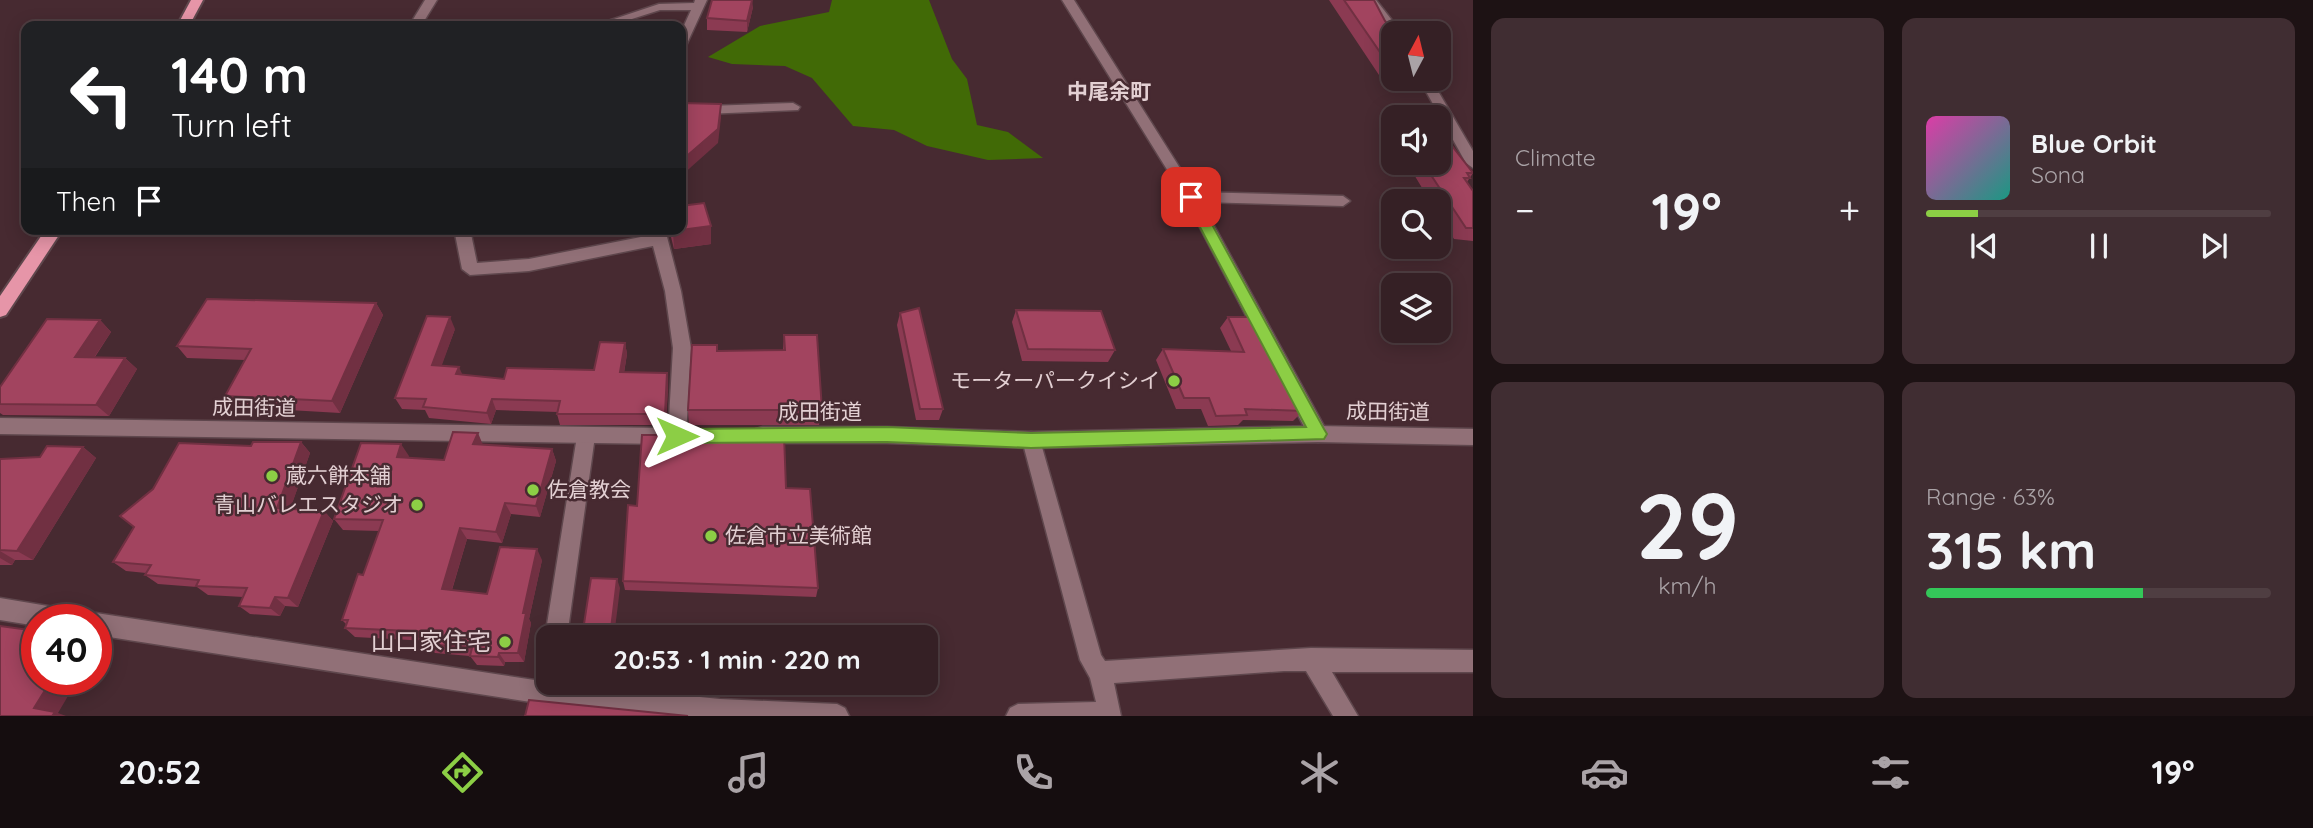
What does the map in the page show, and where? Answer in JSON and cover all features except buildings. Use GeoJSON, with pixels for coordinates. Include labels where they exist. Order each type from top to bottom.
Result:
{"type":"FeatureCollection","features":[{"type":"Feature","properties":{"kind":"highway"},"geometry":{"type":"LineString","coordinates":[[186,21],[197,0]]}},
{"type":"Feature","properties":{"kind":"highway"},"geometry":{"type":"LineString","coordinates":[[0,310],[51,235]]}},
{"type":"Feature","properties":{"kind":"street"},"geometry":{"type":"LineString","coordinates":[[418,21],[431,0]]}},
{"type":"Feature","properties":{"kind":"street"},"geometry":{"type":"LineString","coordinates":[[1068,0],[1191,197],[1318,434]]}},
{"type":"Feature","properties":{"kind":"street"},"geometry":{"type":"LineString","coordinates":[[1370,0],[1387,21]]}},
{"type":"Feature","properties":{"kind":"street"},"geometry":{"type":"LineString","coordinates":[[615,21],[659,7],[700,3],[686,34]]}},
{"type":"Feature","properties":{"kind":"street"},"geometry":{"type":"LineString","coordinates":[[1432,91],[1473,163]]}},
{"type":"Feature","properties":{"kind":"street"},"geometry":{"type":"LineString","coordinates":[[686,111],[793,107]]}},
{"type":"Feature","properties":{"kind":"street"},"geometry":{"type":"LineString","coordinates":[[1191,197],[1343,201]]}},
{"type":"Feature","properties":{"kind":"street"},"geometry":{"type":"LineString","coordinates":[[463,235],[470,269],[529,265],[654,235]]}},
{"type":"Feature","properties":{"kind":"street","name":"成田街道"},"geometry":{"type":"LineString","coordinates":[[0,426],[684,436],[682,348],[673,291],[658,235]]}},
{"type":"Feature","properties":{"kind":"street","name":"成田街道"},"geometry":{"type":"LineString","coordinates":[[747,436],[887,435],[1031,440],[1318,434],[1473,437]]}},
{"type":"Feature","properties":{"kind":"street"},"geometry":{"type":"LineString","coordinates":[[558,625],[586,436]]}},
{"type":"Feature","properties":{"kind":"street"},"geometry":{"type":"LineString","coordinates":[[1018,716],[1110,713],[1100,673],[1091,660],[1031,440]]}},
{"type":"Feature","properties":{"kind":"street"},"geometry":{"type":"LineString","coordinates":[[0,610],[21,613]]}},
{"type":"Feature","properties":{"kind":"street"},"geometry":{"type":"LineString","coordinates":[[112,626],[536,686]]}},
{"type":"Feature","properties":{"kind":"street"},"geometry":{"type":"LineString","coordinates":[[1100,673],[1311,660],[1473,661]]}},
{"type":"Feature","properties":{"kind":"street"},"geometry":{"type":"LineString","coordinates":[[1311,660],[1346,716]]}},
{"type":"Feature","properties":{"kind":"street"},"geometry":{"type":"LineString","coordinates":[[597,695],[721,713],[837,716]]}},
{"type":"Feature","properties":{"kind":"green space"},"geometry":{"type":"Polygon","coordinates":[[[832,0],[929,0],[952,59],[967,79],[977,125],[1008,132],[1043,158],[988,160],[927,146],[894,130],[853,126],[812,78],[785,66],[732,64],[708,57],[760,26],[829,12],[832,0]]]}},
{"type":"Feature","properties":{"kind":"place","name":"モーターパークイシイ"},"geometry":{"type":"Point","coordinates":[1174,381]}},
{"type":"Feature","properties":{"kind":"place","name":"蔵六餅本舗"},"geometry":{"type":"Point","coordinates":[272,476]}},
{"type":"Feature","properties":{"kind":"place","name":"佐倉教会"},"geometry":{"type":"Point","coordinates":[533,490]}},
{"type":"Feature","properties":{"kind":"place","name":"青山バレエスタジオ"},"geometry":{"type":"Point","coordinates":[417,505]}},
{"type":"Feature","properties":{"kind":"place","name":"佐倉市立美術館"},"geometry":{"type":"Point","coordinates":[711,536]}},
{"type":"Feature","properties":{"kind":"place","name":"山口家住宅"},"geometry":{"type":"Point","coordinates":[505,642]}},
{"type":"Feature","properties":{"kind":"district","name":"中尾余町"},"geometry":{"type":"Point","coordinates":[1109,92]}},
{"type":"Feature","properties":{"kind":"route"},"geometry":{"type":"LineString","coordinates":[[677,436],[887,435],[1031,440],[1318,434],[1191,197]]}}]}
